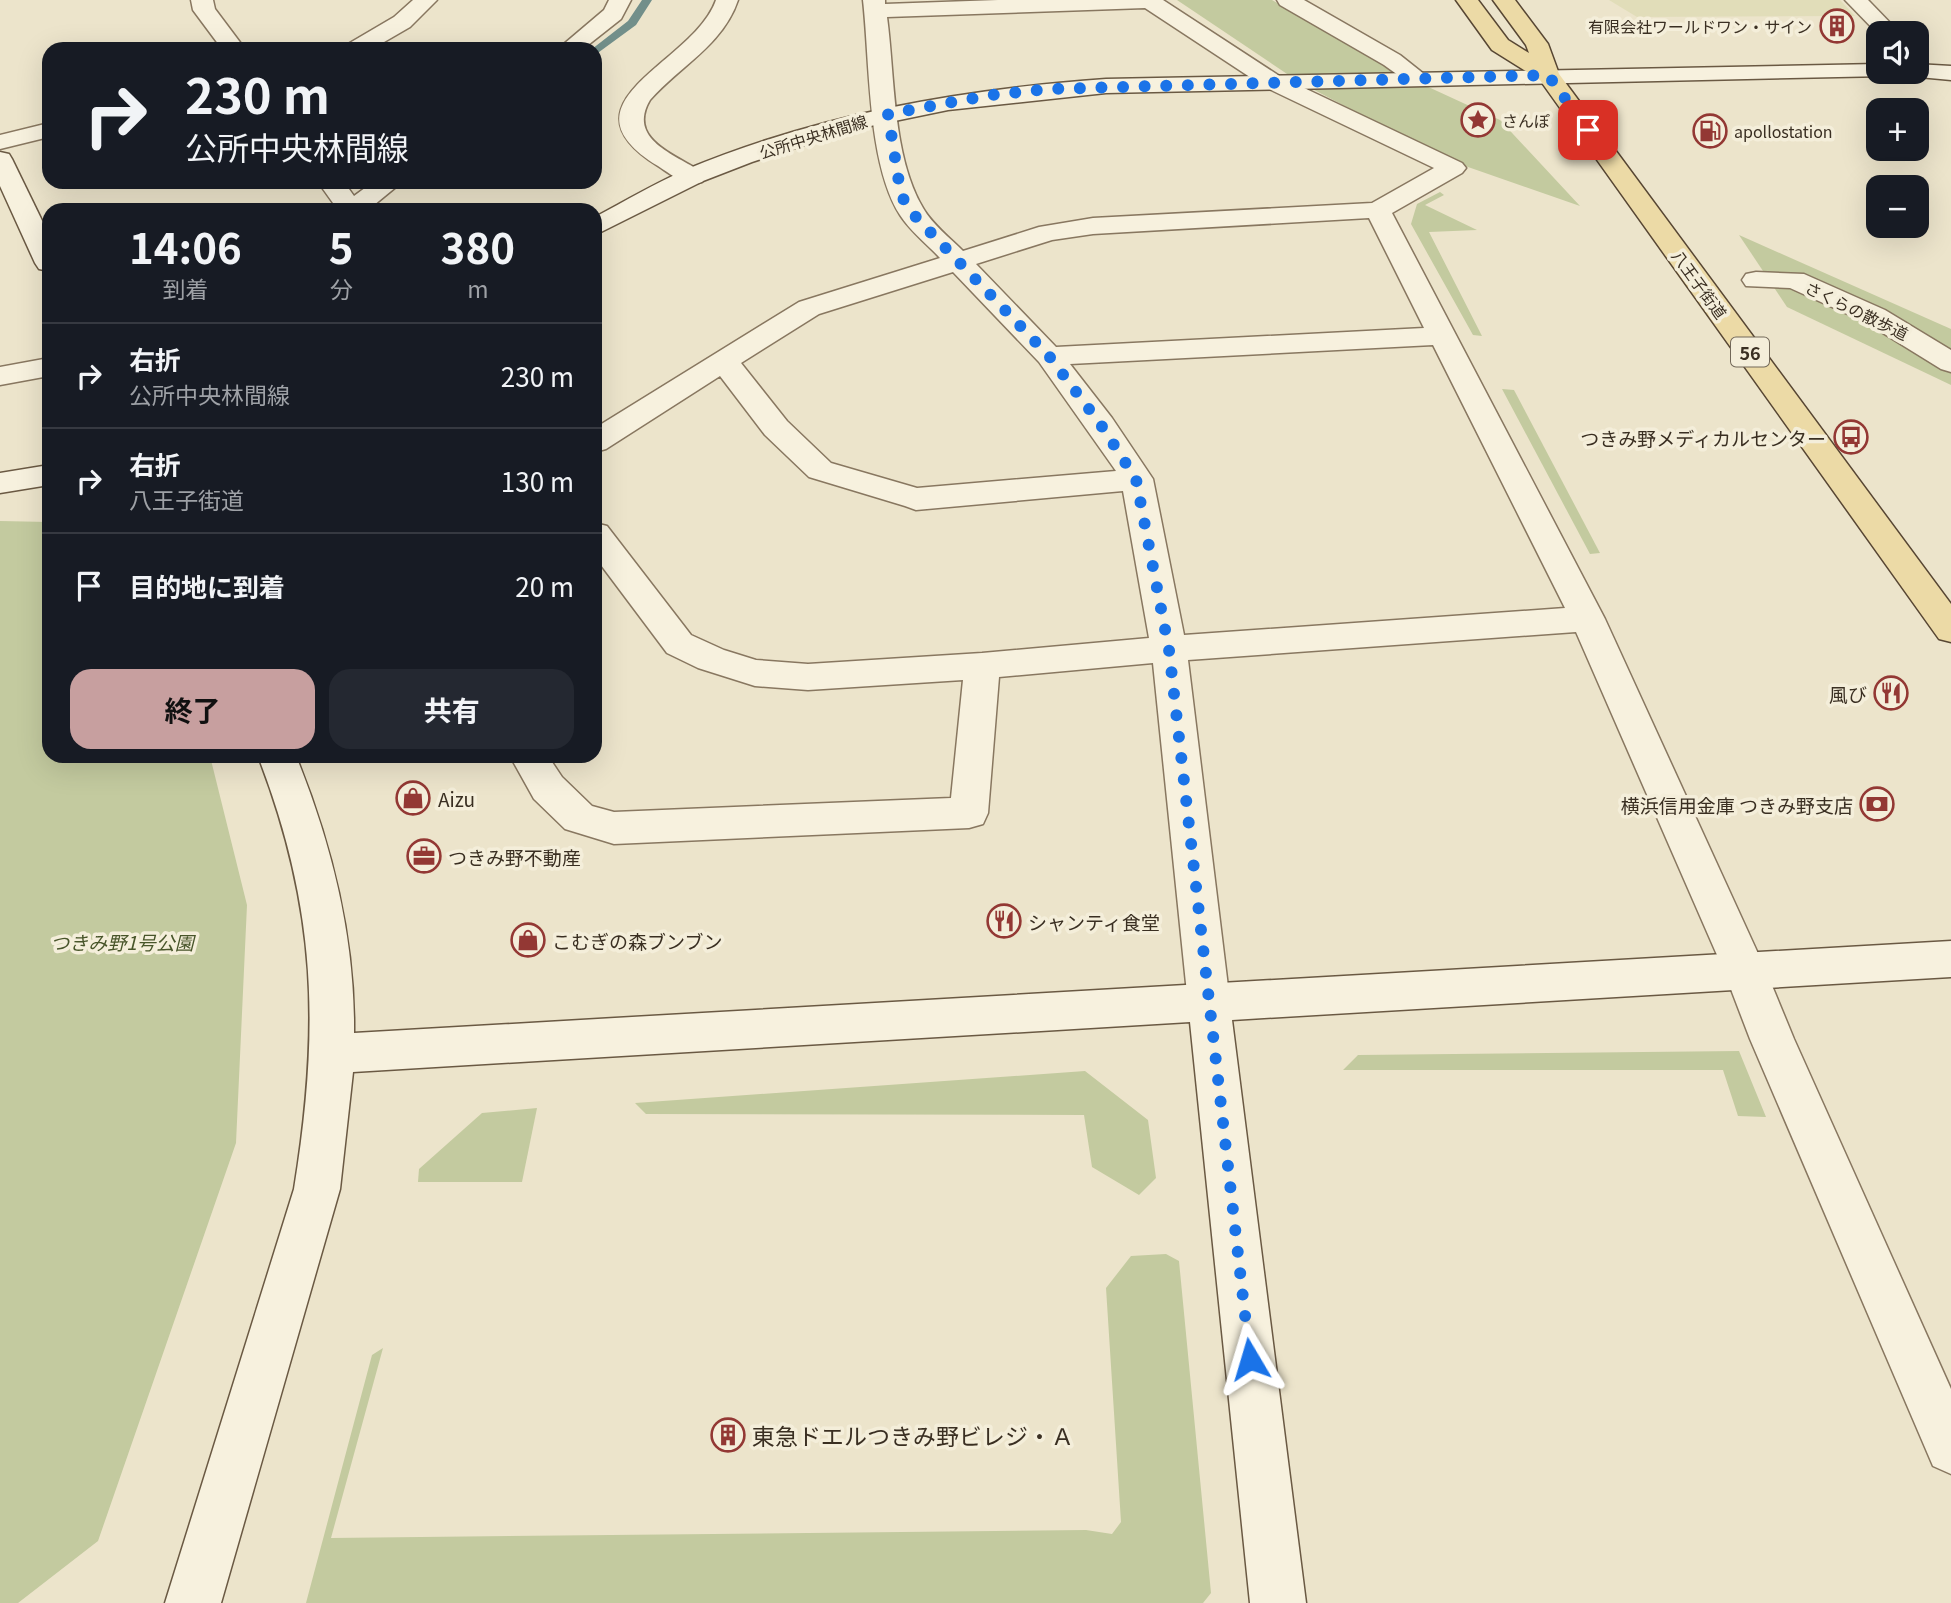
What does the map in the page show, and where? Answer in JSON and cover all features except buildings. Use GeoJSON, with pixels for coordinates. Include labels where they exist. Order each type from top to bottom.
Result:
{"type":"FeatureCollection","features":[{"type":"Feature","properties":{"kind":"main road","name":"八王子街道"},"geometry":{"type":"LineString","coordinates":[[1467,0],[1500,46],[1548,75]]}},
{"type":"Feature","properties":{"kind":"main road","name":"八王子街道"},"geometry":{"type":"LineString","coordinates":[[1504,0],[1537,44],[1548,75],[1951,630]]}},
{"type":"Feature","properties":{"kind":"street"},"geometry":{"type":"LineString","coordinates":[[202,0],[204,10],[229,42]]}},
{"type":"Feature","properties":{"kind":"street"},"geometry":{"type":"LineString","coordinates":[[368,42],[402,22],[426,0]]}},
{"type":"Feature","properties":{"kind":"street"},"geometry":{"type":"LineString","coordinates":[[578,42],[613,14],[620,0]]}},
{"type":"Feature","properties":{"kind":"street"},"geometry":{"type":"LineString","coordinates":[[693,177],[660,156],[635,135],[631,122],[634,106],[643,92],[701,42],[721,18],[727,0]]}},
{"type":"Feature","properties":{"kind":"street"},"geometry":{"type":"LineString","coordinates":[[602,438],[809,308],[958,259],[1048,233],[1093,226],[1378,210],[1453,168],[1273,82],[1149,0],[875,6],[901,195],[912,213],[958,259],[1049,356],[1101,425],[1136,479],[1169,650],[1278,1603]]}},
{"type":"Feature","properties":{"kind":"street"},"geometry":{"type":"LineString","coordinates":[[1288,0],[1392,60],[1417,78]]}},
{"type":"Feature","properties":{"kind":"street"},"geometry":{"type":"LineString","coordinates":[[1856,0],[1877,21]]}},
{"type":"Feature","properties":{"kind":"street"},"geometry":{"type":"LineString","coordinates":[[1929,69],[1951,73]]}},
{"type":"Feature","properties":{"kind":"street","name":"公所中央林間線"},"geometry":{"type":"LineString","coordinates":[[602,224],[693,177],[829,129],[888,114],[978,97],[1050,89],[1273,82],[1866,71]]}},
{"type":"Feature","properties":{"kind":"street"},"geometry":{"type":"LineString","coordinates":[[0,142],[42,132]]}},
{"type":"Feature","properties":{"kind":"street"},"geometry":{"type":"LineString","coordinates":[[0,159],[42,248]]}},
{"type":"Feature","properties":{"kind":"street"},"geometry":{"type":"LineString","coordinates":[[360,203],[379,189]]}},
{"type":"Feature","properties":{"kind":"street"},"geometry":{"type":"LineString","coordinates":[[1378,210],[1588,619],[1745,971],[1772,1039],[1951,1448]]}},
{"type":"Feature","properties":{"kind":"street","name":"さくらの散歩道"},"geometry":{"type":"LineString","coordinates":[[1756,280],[1794,279],[1875,316],[1951,363]]}},
{"type":"Feature","properties":{"kind":"street"},"geometry":{"type":"LineString","coordinates":[[1049,356],[1441,336]]}},
{"type":"Feature","properties":{"kind":"street"},"geometry":{"type":"LineString","coordinates":[[723,360],[776,428],[820,470],[916,499],[1136,479]]}},
{"type":"Feature","properties":{"kind":"street"},"geometry":{"type":"LineString","coordinates":[[0,376],[42,368]]}},
{"type":"Feature","properties":{"kind":"street"},"geometry":{"type":"LineString","coordinates":[[0,483],[42,476]]}},
{"type":"Feature","properties":{"kind":"street"},"geometry":{"type":"LineString","coordinates":[[602,543],[679,644],[711,659],[755,673],[808,677],[982,666],[1588,619]]}},
{"type":"Feature","properties":{"kind":"street"},"geometry":{"type":"LineString","coordinates":[[533,763],[548,788],[579,818],[614,828],[968,813],[982,666]]}},
{"type":"Feature","properties":{"kind":"street"},"geometry":{"type":"LineString","coordinates":[[193,1603],[317,1189],[328,1130],[333,1054],[327,929],[311,853],[280,763]]}},
{"type":"Feature","properties":{"kind":"street"},"geometry":{"type":"LineString","coordinates":[[333,1054],[1951,959]]}},
{"type":"Feature","properties":{"kind":"shaded area"},"geometry":{"type":"Polygon","coordinates":[[[1609,0],[1840,0],[1855,16],[1637,17],[1609,0]]]}},
{"type":"Feature","properties":{"kind":"green space"},"geometry":{"type":"Polygon","coordinates":[[[1177,0],[1272,0],[1411,79],[1500,120],[1580,206],[1448,160],[1299,82],[1177,0]]]}},
{"type":"Feature","properties":{"kind":"green space"},"geometry":{"type":"Polygon","coordinates":[[[1440,192],[1444,195],[1425,205],[1477,230],[1429,232],[1482,336],[1473,335],[1411,224],[1417,204],[1440,192]]]}},
{"type":"Feature","properties":{"kind":"green space"},"geometry":{"type":"Polygon","coordinates":[[[1739,235],[1951,329],[1951,385],[1787,307],[1739,235]]]}},
{"type":"Feature","properties":{"kind":"green space"},"geometry":{"type":"Polygon","coordinates":[[[1502,389],[1514,390],[1600,553],[1590,554],[1502,389]]]}},
{"type":"Feature","properties":{"kind":"green space","name":"つきみ野1号公園"},"geometry":{"type":"Polygon","coordinates":[[[0,521],[42,522],[42,763],[212,763],[247,905],[236,1143],[98,1541],[18,1603],[0,1603],[0,521]]]}},
{"type":"Feature","properties":{"kind":"green space"},"geometry":{"type":"Polygon","coordinates":[[[1739,1051],[1766,1117],[1738,1116],[1723,1070],[1343,1070],[1358,1055],[1739,1051]]]}},
{"type":"Feature","properties":{"kind":"green space"},"geometry":{"type":"Polygon","coordinates":[[[1085,1071],[1148,1120],[1156,1178],[1139,1195],[1092,1167],[1084,1115],[646,1114],[635,1103],[1085,1071]]]}},
{"type":"Feature","properties":{"kind":"green space"},"geometry":{"type":"Polygon","coordinates":[[[537,1108],[522,1182],[418,1182],[419,1169],[482,1113],[537,1108]]]}},
{"type":"Feature","properties":{"kind":"green space"},"geometry":{"type":"Polygon","coordinates":[[[1166,1254],[1179,1261],[1211,1593],[1203,1603],[306,1603],[372,1355],[383,1348],[331,1538],[1086,1530],[1112,1534],[1121,1522],[1106,1288],[1131,1256],[1166,1254]]]}},
{"type":"Feature","properties":{"kind":"waterway"},"geometry":{"type":"LineString","coordinates":[[602,47],[632,23],[647,0]]}},
{"type":"Feature","properties":{"kind":"place","name":"有限会社ワールドワン・サイン"},"geometry":{"type":"Point","coordinates":[1837,26]}},
{"type":"Feature","properties":{"kind":"place","name":"さんぽ"},"geometry":{"type":"Point","coordinates":[1478,120]}},
{"type":"Feature","properties":{"kind":"place","name":"apollostation"},"geometry":{"type":"Point","coordinates":[1710,131]}},
{"type":"Feature","properties":{"kind":"place","name":"つきみ野メディカルセンター"},"geometry":{"type":"Point","coordinates":[1851,437]}},
{"type":"Feature","properties":{"kind":"place","name":"風び"},"geometry":{"type":"Point","coordinates":[1891,693]}},
{"type":"Feature","properties":{"kind":"place","name":"Aizu"},"geometry":{"type":"Point","coordinates":[413,798]}},
{"type":"Feature","properties":{"kind":"place","name":"横浜信用金庫 つきみ野支店"},"geometry":{"type":"Point","coordinates":[1877,804]}},
{"type":"Feature","properties":{"kind":"place","name":"つきみ野不動産"},"geometry":{"type":"Point","coordinates":[424,856]}},
{"type":"Feature","properties":{"kind":"place","name":"シャンティ食堂"},"geometry":{"type":"Point","coordinates":[1004,921]}},
{"type":"Feature","properties":{"kind":"place","name":"こむぎの森ブンブン"},"geometry":{"type":"Point","coordinates":[528,940]}},
{"type":"Feature","properties":{"kind":"place","name":"東急ドエルつきみ野ビレジ・Ａ"},"geometry":{"type":"Point","coordinates":[728,1435]}},
{"type":"Feature","properties":{"kind":"route"},"geometry":{"type":"LineString","coordinates":[[1250,1359],[1169,650],[1136,479],[1101,425],[1049,356],[912,213],[901,195],[888,114],[937,103],[1050,89],[1548,75],[1588,130]]}}]}
